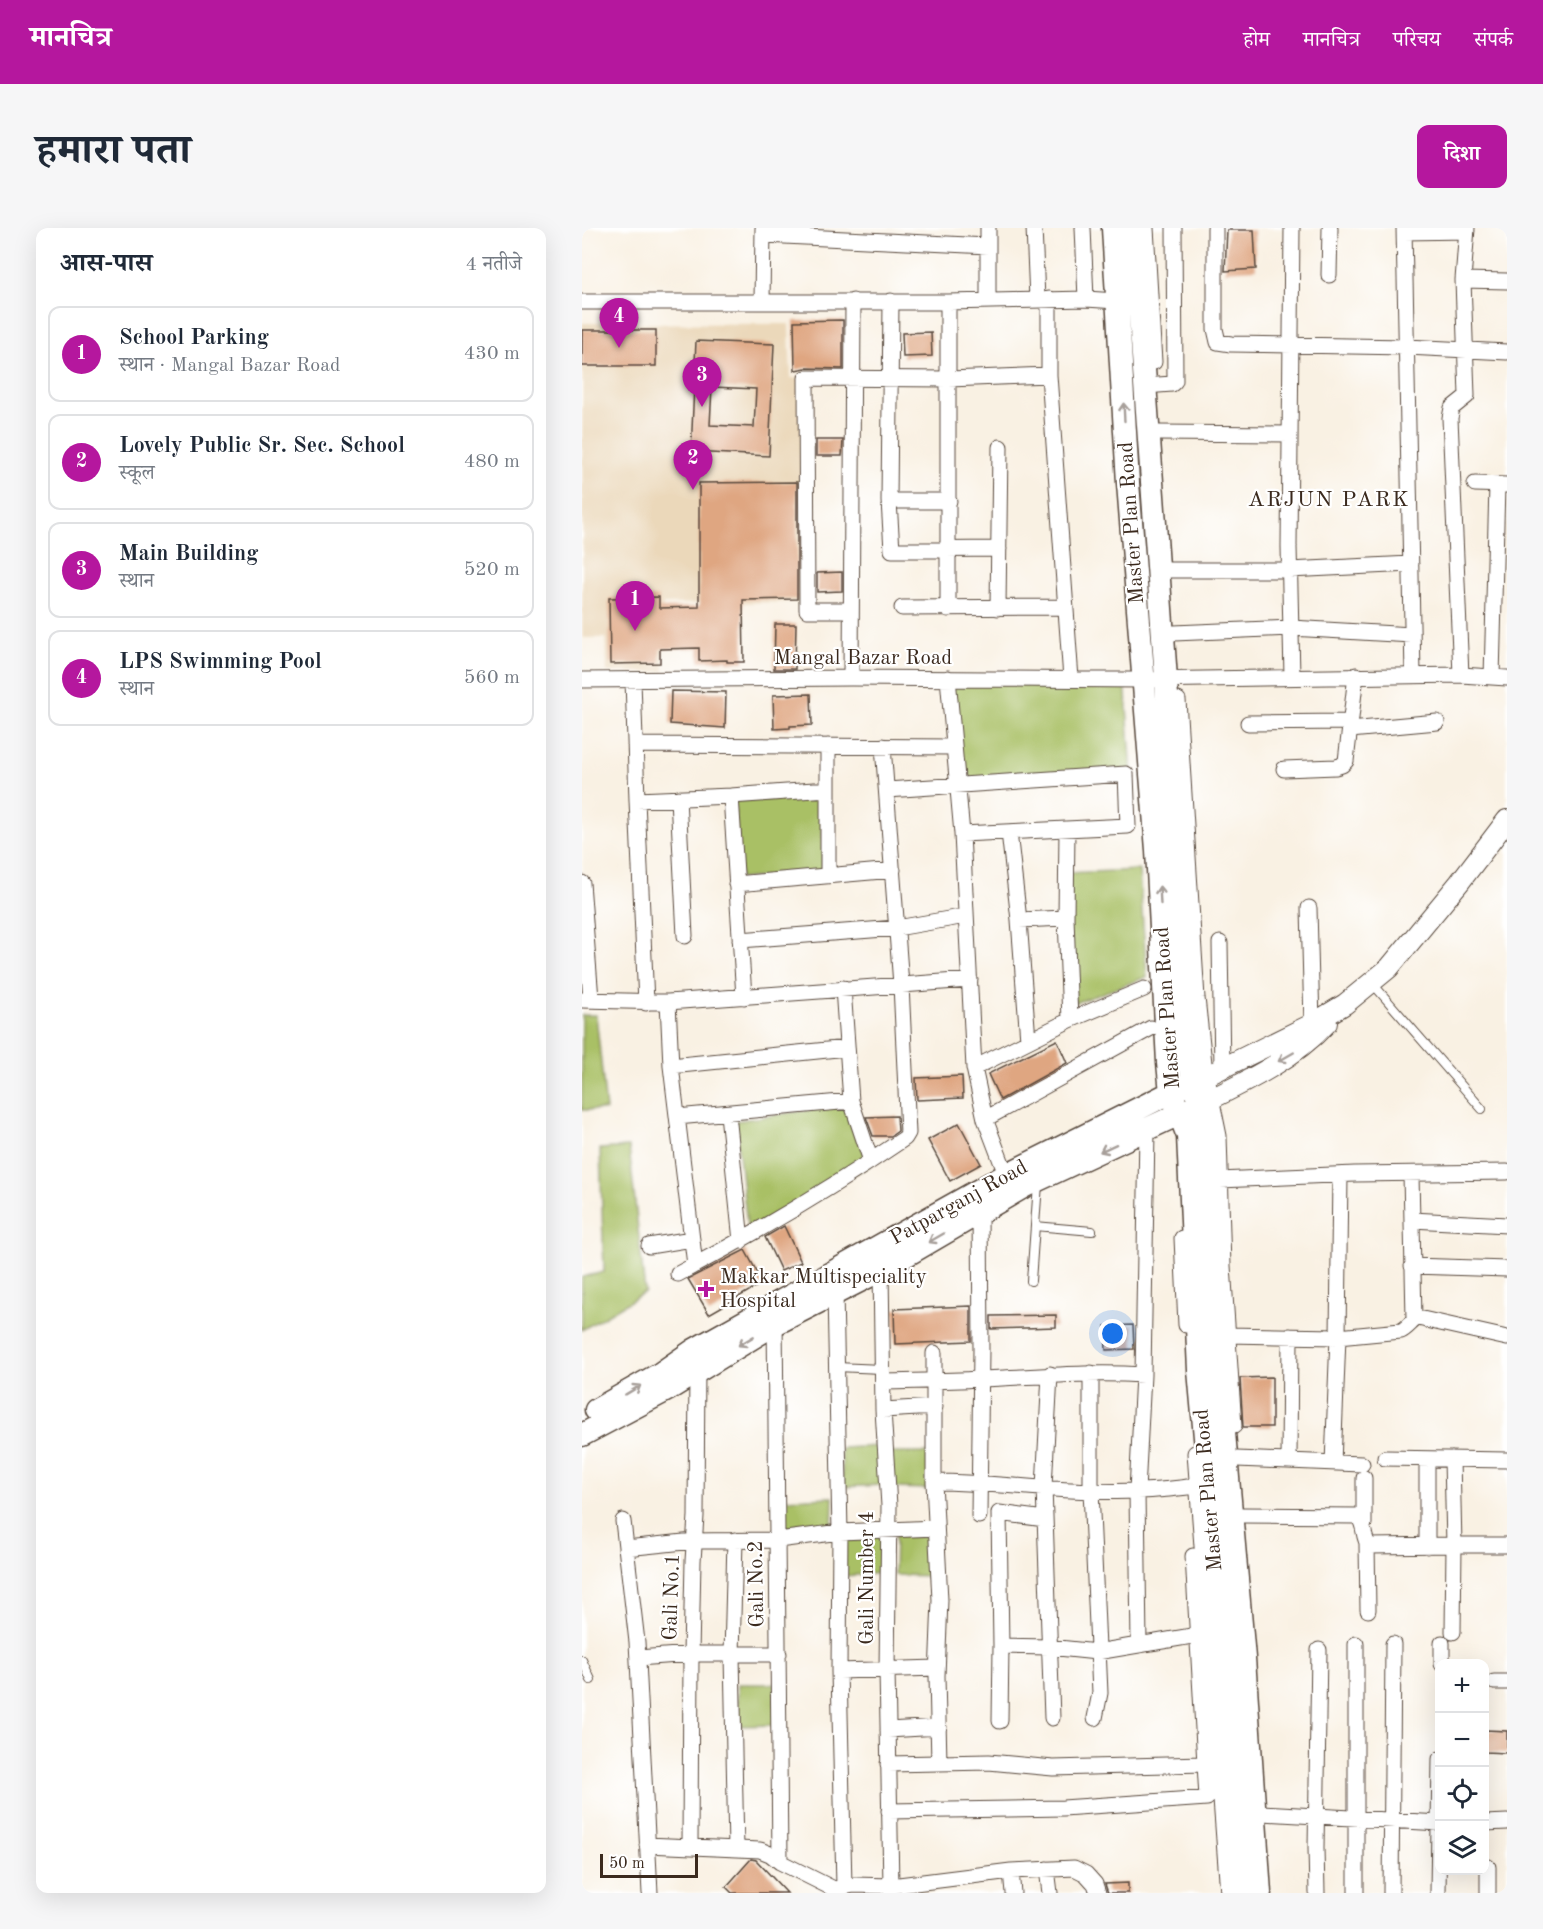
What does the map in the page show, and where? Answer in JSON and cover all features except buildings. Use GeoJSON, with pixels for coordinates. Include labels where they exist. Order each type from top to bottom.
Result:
{"type":"FeatureCollection","features":[{"type":"Feature","properties":{"kind":"main road","name":"Master Plan Road"},"geometry":{"type":"LineString","coordinates":[[1113,228],[1128,483],[1162,679],[1187,1053],[1208,1076],[1191,1109],[1188,1136],[1199,1370],[1221,1618],[1239,1893]]}},
{"type":"Feature","properties":{"kind":"main road"},"geometry":{"type":"LineString","coordinates":[[1134,228],[1150,385],[1162,679]]}},
{"type":"Feature","properties":{"kind":"main road","name":"Master Plan Road"},"geometry":{"type":"LineString","coordinates":[[1162,679],[1157,850],[1167,1053],[1172,1092],[1191,1109],[1206,1132],[1214,1320],[1244,1658],[1260,1893]]}},
{"type":"Feature","properties":{"kind":"main road","name":"Patparganj Road"},"geometry":{"type":"LineString","coordinates":[[775,1314],[1172,1092],[1208,1076]]}},
{"type":"Feature","properties":{"kind":"main road"},"geometry":{"type":"LineString","coordinates":[[582,1436],[696,1360],[775,1314],[835,1293],[881,1270],[980,1212],[1010,1184],[1038,1180],[1191,1109]]}},
{"type":"Feature","properties":{"kind":"main road"},"geometry":{"type":"LineString","coordinates":[[582,1418],[661,1373],[696,1360]]}},
{"type":"Feature","properties":{"kind":"street"},"geometry":{"type":"LineString","coordinates":[[988,228],[988,301]]}},
{"type":"Feature","properties":{"kind":"street"},"geometry":{"type":"LineString","coordinates":[[1034,228],[1050,375],[1071,679]]}},
{"type":"Feature","properties":{"kind":"street"},"geometry":{"type":"LineString","coordinates":[[1083,228],[1086,299]]}},
{"type":"Feature","properties":{"kind":"street"},"geometry":{"type":"LineString","coordinates":[[1146,228],[1150,385],[1158,433],[1174,633],[1162,679]]}},
{"type":"Feature","properties":{"kind":"street"},"geometry":{"type":"LineString","coordinates":[[1150,385],[1172,384],[1175,381],[1174,228]]}},
{"type":"Feature","properties":{"kind":"street"},"geometry":{"type":"LineString","coordinates":[[1215,228],[1215,329],[1217,340],[1231,344],[1407,346],[1507,352]]}},
{"type":"Feature","properties":{"kind":"street"},"geometry":{"type":"LineString","coordinates":[[1292,228],[1289,570],[1292,676]]}},
{"type":"Feature","properties":{"kind":"street"},"geometry":{"type":"LineString","coordinates":[[1329,275],[1330,228]]}},
{"type":"Feature","properties":{"kind":"street"},"geometry":{"type":"LineString","coordinates":[[1413,675],[1404,230],[1467,230],[1463,280],[1467,396],[1452,408],[1450,418],[1461,675]]}},
{"type":"Feature","properties":{"kind":"street"},"geometry":{"type":"LineString","coordinates":[[762,302],[764,232],[988,246]]}},
{"type":"Feature","properties":{"kind":"street"},"geometry":{"type":"LineString","coordinates":[[1463,280],[1507,281]]}},
{"type":"Feature","properties":{"kind":"street"},"geometry":{"type":"LineString","coordinates":[[582,302],[948,302],[1043,299],[1117,301]]}},
{"type":"Feature","properties":{"kind":"street"},"geometry":{"type":"LineString","coordinates":[[851,678],[853,301]]}},
{"type":"Feature","properties":{"kind":"street"},"geometry":{"type":"LineString","coordinates":[[891,301],[889,501],[892,550],[999,549]]}},
{"type":"Feature","properties":{"kind":"street"},"geometry":{"type":"LineString","coordinates":[[948,302],[948,609]]}},
{"type":"Feature","properties":{"kind":"street"},"geometry":{"type":"LineString","coordinates":[[851,610],[807,610],[806,378],[949,379],[1050,375]]}},
{"type":"Feature","properties":{"kind":"street"},"geometry":{"type":"LineString","coordinates":[[1158,433],[1290,434]]}},
{"type":"Feature","properties":{"kind":"street"},"geometry":{"type":"LineString","coordinates":[[998,608],[1000,447]]}},
{"type":"Feature","properties":{"kind":"street"},"geometry":{"type":"LineString","coordinates":[[1475,484],[1502,485],[1500,677]]}},
{"type":"Feature","properties":{"kind":"street"},"geometry":{"type":"LineString","coordinates":[[889,501],[949,501]]}},
{"type":"Feature","properties":{"kind":"street"},"geometry":{"type":"LineString","coordinates":[[1169,570],[1289,570],[1411,564]]}},
{"type":"Feature","properties":{"kind":"street"},"geometry":{"type":"LineString","coordinates":[[902,608],[1065,607]]}},
{"type":"Feature","properties":{"kind":"street"},"geometry":{"type":"LineString","coordinates":[[1174,633],[1291,627],[1412,634]]}},
{"type":"Feature","properties":{"kind":"street"},"geometry":{"type":"LineString","coordinates":[[1284,770],[1342,765],[1347,757],[1356,675]]}},
{"type":"Feature","properties":{"kind":"street","name":"Mangal Bazar Road"},"geometry":{"type":"LineString","coordinates":[[582,680],[1162,679],[1356,675],[1500,677]]}},
{"type":"Feature","properties":{"kind":"street"},"geometry":{"type":"LineString","coordinates":[[948,678],[962,834],[974,1068],[985,1119],[1010,1184]]}},
{"type":"Feature","properties":{"kind":"street"},"geometry":{"type":"LineString","coordinates":[[633,680],[646,1003]]}},
{"type":"Feature","properties":{"kind":"street"},"geometry":{"type":"LineString","coordinates":[[1248,723],[1350,726],[1437,722]]}},
{"type":"Feature","properties":{"kind":"street"},"geometry":{"type":"LineString","coordinates":[[635,745],[954,747]]}},
{"type":"Feature","properties":{"kind":"street"},"geometry":{"type":"LineString","coordinates":[[828,746],[828,876]]}},
{"type":"Feature","properties":{"kind":"street"},"geometry":{"type":"LineString","coordinates":[[678,1274],[741,1241],[872,1161],[905,1138],[908,1133],[901,985],[883,746]]}},
{"type":"Feature","properties":{"kind":"street"},"geometry":{"type":"LineString","coordinates":[[887,790],[1126,774],[1128,826],[962,834]]}},
{"type":"Feature","properties":{"kind":"street"},"geometry":{"type":"LineString","coordinates":[[637,800],[828,789]]}},
{"type":"Feature","properties":{"kind":"street"},"geometry":{"type":"LineString","coordinates":[[730,796],[744,997]]}},
{"type":"Feature","properties":{"kind":"street"},"geometry":{"type":"LineString","coordinates":[[678,798],[685,936]]}},
{"type":"Feature","properties":{"kind":"street","name":"Patparganj Road"},"geometry":{"type":"LineString","coordinates":[[1191,1109],[1304,1046],[1345,1004],[1389,968],[1507,820]]}},
{"type":"Feature","properties":{"kind":"street"},"geometry":{"type":"LineString","coordinates":[[1066,829],[1066,918],[1070,1020]]}},
{"type":"Feature","properties":{"kind":"street"},"geometry":{"type":"LineString","coordinates":[[1009,832],[1019,920],[1028,1040]]}},
{"type":"Feature","properties":{"kind":"street"},"geometry":{"type":"LineString","coordinates":[[736,884],[893,870]]}},
{"type":"Feature","properties":{"kind":"street"},"geometry":{"type":"LineString","coordinates":[[582,883],[587,1000],[668,1002],[970,980]]}},
{"type":"Feature","properties":{"kind":"street"},"geometry":{"type":"LineString","coordinates":[[1309,908],[1312,1024]]}},
{"type":"Feature","properties":{"kind":"street"},"geometry":{"type":"LineString","coordinates":[[740,940],[897,928],[966,916]]}},
{"type":"Feature","properties":{"kind":"street"},"geometry":{"type":"LineString","coordinates":[[1019,920],[1066,918]]}},
{"type":"Feature","properties":{"kind":"street"},"geometry":{"type":"LineString","coordinates":[[1208,1076],[1220,943]]}},
{"type":"Feature","properties":{"kind":"street"},"geometry":{"type":"LineString","coordinates":[[843,988],[851,1101],[872,1161]]}},
{"type":"Feature","properties":{"kind":"street"},"geometry":{"type":"LineString","coordinates":[[974,1068],[1070,1020],[1144,989]]}},
{"type":"Feature","properties":{"kind":"street"},"geometry":{"type":"LineString","coordinates":[[668,1002],[671,1066],[695,1265]]}},
{"type":"Feature","properties":{"kind":"street","name":"Patparganj Road"},"geometry":{"type":"LineString","coordinates":[[1208,1076],[1312,1024],[1345,1004]]}},
{"type":"Feature","properties":{"kind":"street"},"geometry":{"type":"LineString","coordinates":[[985,1119],[1151,1028]]}},
{"type":"Feature","properties":{"kind":"street"},"geometry":{"type":"LineString","coordinates":[[671,1066],[847,1048]]}},
{"type":"Feature","properties":{"kind":"street"},"geometry":{"type":"LineString","coordinates":[[677,1117],[851,1101]]}},
{"type":"Feature","properties":{"kind":"street"},"geometry":{"type":"LineString","coordinates":[[889,1810],[1063,1808],[1207,1798],[1198,1635],[1179,1152],[1191,1109],[1220,1136],[1228,1335],[1268,1893]]}},
{"type":"Feature","properties":{"kind":"street"},"geometry":{"type":"LineString","coordinates":[[728,1114],[741,1241]]}},
{"type":"Feature","properties":{"kind":"street"},"geometry":{"type":"LineString","coordinates":[[1139,1645],[1137,1491],[1143,1375],[1147,1130]]}},
{"type":"Feature","properties":{"kind":"street"},"geometry":{"type":"LineString","coordinates":[[1220,1180],[1507,1172]]}},
{"type":"Feature","properties":{"kind":"street"},"geometry":{"type":"LineString","coordinates":[[1228,1335],[1338,1337],[1401,1331],[1408,1327],[1414,1319],[1411,1174]]}},
{"type":"Feature","properties":{"kind":"street"},"geometry":{"type":"LineString","coordinates":[[1334,1462],[1340,1175]]}},
{"type":"Feature","properties":{"kind":"street"},"geometry":{"type":"LineString","coordinates":[[979,1516],[980,1212]]}},
{"type":"Feature","properties":{"kind":"street"},"geometry":{"type":"LineString","coordinates":[[1412,1220],[1507,1225]]}},
{"type":"Feature","properties":{"kind":"street"},"geometry":{"type":"LineString","coordinates":[[649,1246],[692,1239]]}},
{"type":"Feature","properties":{"kind":"street"},"geometry":{"type":"LineString","coordinates":[[1412,1266],[1507,1269]]}},
{"type":"Feature","properties":{"kind":"street","name":"Gali Number 4"},"geometry":{"type":"LineString","coordinates":[[881,1270],[888,1529],[887,1670],[891,1886]]}},
{"type":"Feature","properties":{"kind":"street"},"geometry":{"type":"LineString","coordinates":[[835,1293],[840,1532],[836,1889]]}},
{"type":"Feature","properties":{"kind":"street","name":"Gali No.2"},"geometry":{"type":"LineString","coordinates":[[775,1314],[780,1862]]}},
{"type":"Feature","properties":{"kind":"street"},"geometry":{"type":"LineString","coordinates":[[1414,1319],[1507,1338]]}},
{"type":"Feature","properties":{"kind":"street"},"geometry":{"type":"LineString","coordinates":[[1289,1461],[1290,1336]]}},
{"type":"Feature","properties":{"kind":"street"},"geometry":{"type":"LineString","coordinates":[[934,1353],[936,1380],[934,1482],[940,1600],[937,1668],[939,1763]]}},
{"type":"Feature","properties":{"kind":"street","name":"Gali No.1"},"geometry":{"type":"LineString","coordinates":[[690,1846],[696,1360]]}},
{"type":"Feature","properties":{"kind":"street"},"geometry":{"type":"LineString","coordinates":[[883,1375],[936,1380],[1090,1373],[1143,1375]]}},
{"type":"Feature","properties":{"kind":"street"},"geometry":{"type":"LineString","coordinates":[[1090,1373],[1091,1490],[1100,1693],[1095,1718]]}},
{"type":"Feature","properties":{"kind":"street"},"geometry":{"type":"LineString","coordinates":[[1050,1374],[1044,1487],[1052,1718]]}},
{"type":"Feature","properties":{"kind":"street"},"geometry":{"type":"LineString","coordinates":[[883,1410],[935,1407]]}},
{"type":"Feature","properties":{"kind":"street"},"geometry":{"type":"LineString","coordinates":[[1385,1458],[1507,1460]]}},
{"type":"Feature","properties":{"kind":"street"},"geometry":{"type":"LineString","coordinates":[[1237,1459],[1334,1462],[1363,1471],[1368,1610]]}},
{"type":"Feature","properties":{"kind":"street"},"geometry":{"type":"LineString","coordinates":[[1427,1459],[1427,1546]]}},
{"type":"Feature","properties":{"kind":"street"},"geometry":{"type":"LineString","coordinates":[[1452,1459],[1454,1632]]}},
{"type":"Feature","properties":{"kind":"street"},"geometry":{"type":"LineString","coordinates":[[934,1482],[979,1482],[1137,1491],[1193,1486]]}},
{"type":"Feature","properties":{"kind":"street"},"geometry":{"type":"LineString","coordinates":[[1193,1486],[1228,1893]]}},
{"type":"Feature","properties":{"kind":"street"},"geometry":{"type":"LineString","coordinates":[[1000,1721],[1002,1647],[999,1513],[1045,1519]]}},
{"type":"Feature","properties":{"kind":"street"},"geometry":{"type":"LineString","coordinates":[[1242,1515],[1355,1515],[1364,1524]]}},
{"type":"Feature","properties":{"kind":"street"},"geometry":{"type":"LineString","coordinates":[[623,1521],[638,1658],[650,1893]]}},
{"type":"Feature","properties":{"kind":"street"},"geometry":{"type":"LineString","coordinates":[[626,1548],[694,1541],[777,1540],[840,1532],[936,1528]]}},
{"type":"Feature","properties":{"kind":"street"},"geometry":{"type":"LineString","coordinates":[[735,1540],[732,1655],[736,1849]]}},
{"type":"Feature","properties":{"kind":"street"},"geometry":{"type":"LineString","coordinates":[[1367,1544],[1373,1546],[1507,1545]]}},
{"type":"Feature","properties":{"kind":"street"},"geometry":{"type":"LineString","coordinates":[[1002,1647],[1048,1647],[1097,1652],[1198,1635]]}},
{"type":"Feature","properties":{"kind":"street"},"geometry":{"type":"LineString","coordinates":[[1442,1643],[1442,1659]]}},
{"type":"Feature","properties":{"kind":"street"},"geometry":{"type":"LineString","coordinates":[[1356,1644],[1356,1893]]}},
{"type":"Feature","properties":{"kind":"street"},"geometry":{"type":"LineString","coordinates":[[1391,1893],[1393,1644]]}},
{"type":"Feature","properties":{"kind":"street"},"geometry":{"type":"LineString","coordinates":[[1317,1893],[1319,1650]]}},
{"type":"Feature","properties":{"kind":"street"},"geometry":{"type":"LineString","coordinates":[[638,1658],[691,1654],[779,1654]]}},
{"type":"Feature","properties":{"kind":"street"},"geometry":{"type":"LineString","coordinates":[[838,1671],[937,1668]]}},
{"type":"Feature","properties":{"kind":"street"},"geometry":{"type":"LineString","coordinates":[[888,1730],[939,1726]]}},
{"type":"Feature","properties":{"kind":"street"},"geometry":{"type":"LineString","coordinates":[[888,1764],[989,1762],[1053,1768],[1204,1764]]}},
{"type":"Feature","properties":{"kind":"street"},"geometry":{"type":"LineString","coordinates":[[1439,1821],[1440,1767]]}},
{"type":"Feature","properties":{"kind":"street"},"geometry":{"type":"LineString","coordinates":[[1262,1813],[1435,1823]]}},
{"type":"Feature","properties":{"kind":"street"},"geometry":{"type":"LineString","coordinates":[[1489,1823],[1507,1822]]}},
{"type":"Feature","properties":{"kind":"street"},"geometry":{"type":"LineString","coordinates":[[647,1845],[760,1850],[836,1889],[891,1886],[1011,1871],[1074,1868],[1086,1874],[1095,1884],[1098,1893]]}},
{"type":"Feature","properties":{"kind":"street"},"geometry":{"type":"LineString","coordinates":[[1047,1869],[1050,1893]]}},
{"type":"Feature","properties":{"kind":"street"},"geometry":{"type":"LineString","coordinates":[[1011,1871],[1013,1893]]}},
{"type":"Feature","properties":{"kind":"street"},"geometry":{"type":"LineString","coordinates":[[1438,1875],[1438,1893]]}},
{"type":"Feature","properties":{"kind":"street"},"geometry":{"type":"LineString","coordinates":[[1488,1875],[1488,1893]]}},
{"type":"Feature","properties":{"kind":"lane"},"geometry":{"type":"LineString","coordinates":[[1372,982],[1482,1109]]}},
{"type":"Feature","properties":{"kind":"lane"},"geometry":{"type":"LineString","coordinates":[[1031,1281],[1038,1180]]}},
{"type":"Feature","properties":{"kind":"lane"},"geometry":{"type":"LineString","coordinates":[[1035,1226],[1092,1231]]}},
{"type":"Feature","properties":{"kind":"lane"},"geometry":{"type":"LineString","coordinates":[[836,1367],[883,1375]]}},
{"type":"Feature","properties":{"kind":"lane"},"geometry":{"type":"LineString","coordinates":[[582,1660],[591,1680]]}},
{"type":"Feature","properties":{"kind":"shaded area"},"geometry":{"type":"Polygon","coordinates":[[[582,323],[789,324],[791,378],[803,379],[804,602],[663,604],[664,672],[607,672],[606,638],[582,638],[582,323]]]}},
{"type":"Feature","properties":{"kind":"green space"},"geometry":{"type":"Polygon","coordinates":[[[948,678],[1125,680],[1132,774],[958,786],[948,678]]]}},
{"type":"Feature","properties":{"kind":"green space"},"geometry":{"type":"Polygon","coordinates":[[[822,797],[823,872],[740,879],[734,800],[822,797]]]}},
{"type":"Feature","properties":{"kind":"green space"},"geometry":{"type":"Polygon","coordinates":[[[1139,870],[1147,977],[1075,1003],[1064,873],[1139,870]]]}},
{"type":"Feature","properties":{"kind":"green space"},"geometry":{"type":"Polygon","coordinates":[[[582,1015],[596,1015],[606,1110],[582,1110],[582,1015]]]}},
{"type":"Feature","properties":{"kind":"green space"},"geometry":{"type":"Polygon","coordinates":[[[849,1104],[869,1166],[748,1233],[735,1121],[849,1104]]]}},
{"type":"Feature","properties":{"kind":"green space"},"geometry":{"type":"Polygon","coordinates":[[[629,1147],[645,1292],[582,1330],[582,1277],[604,1272],[600,1149],[629,1147]]]}},
{"type":"Feature","properties":{"kind":"green space"},"geometry":{"type":"Polygon","coordinates":[[[880,1446],[882,1485],[843,1487],[841,1448],[880,1446]]]}},
{"type":"Feature","properties":{"kind":"green space"},"geometry":{"type":"Polygon","coordinates":[[[890,1453],[930,1453],[930,1489],[893,1488],[890,1453]]]}},
{"type":"Feature","properties":{"kind":"green space"},"geometry":{"type":"Polygon","coordinates":[[[833,1497],[832,1531],[783,1532],[783,1499],[833,1497]]]}},
{"type":"Feature","properties":{"kind":"green space"},"geometry":{"type":"Polygon","coordinates":[[[844,1534],[886,1535],[883,1573],[844,1576],[844,1534]]]}},
{"type":"Feature","properties":{"kind":"green space"},"geometry":{"type":"Polygon","coordinates":[[[895,1535],[932,1537],[934,1576],[894,1575],[895,1535]]]}},
{"type":"Feature","properties":{"kind":"green space"},"geometry":{"type":"Polygon","coordinates":[[[738,1684],[775,1684],[775,1725],[738,1726],[738,1684]]]}},
{"type":"Feature","properties":{"kind":"place","name":"LPS Swimming Pool"},"geometry":{"type":"Point","coordinates":[619,348]}},
{"type":"Feature","properties":{"kind":"place","name":"Main Building"},"geometry":{"type":"Point","coordinates":[702,407]}},
{"type":"Feature","properties":{"kind":"place","name":"Lovely Public Sr. Sec. School"},"geometry":{"type":"Point","coordinates":[693,490]}},
{"type":"Feature","properties":{"kind":"place","name":"School Parking"},"geometry":{"type":"Point","coordinates":[635,631]}},
{"type":"Feature","properties":{"kind":"place","name":"Makkar Multispeciality Hospital"},"geometry":{"type":"Point","coordinates":[706,1289]}},
{"type":"Feature","properties":{"kind":"district","name":"ARJUN PARK"},"geometry":{"type":"Point","coordinates":[1329,500]}}]}
